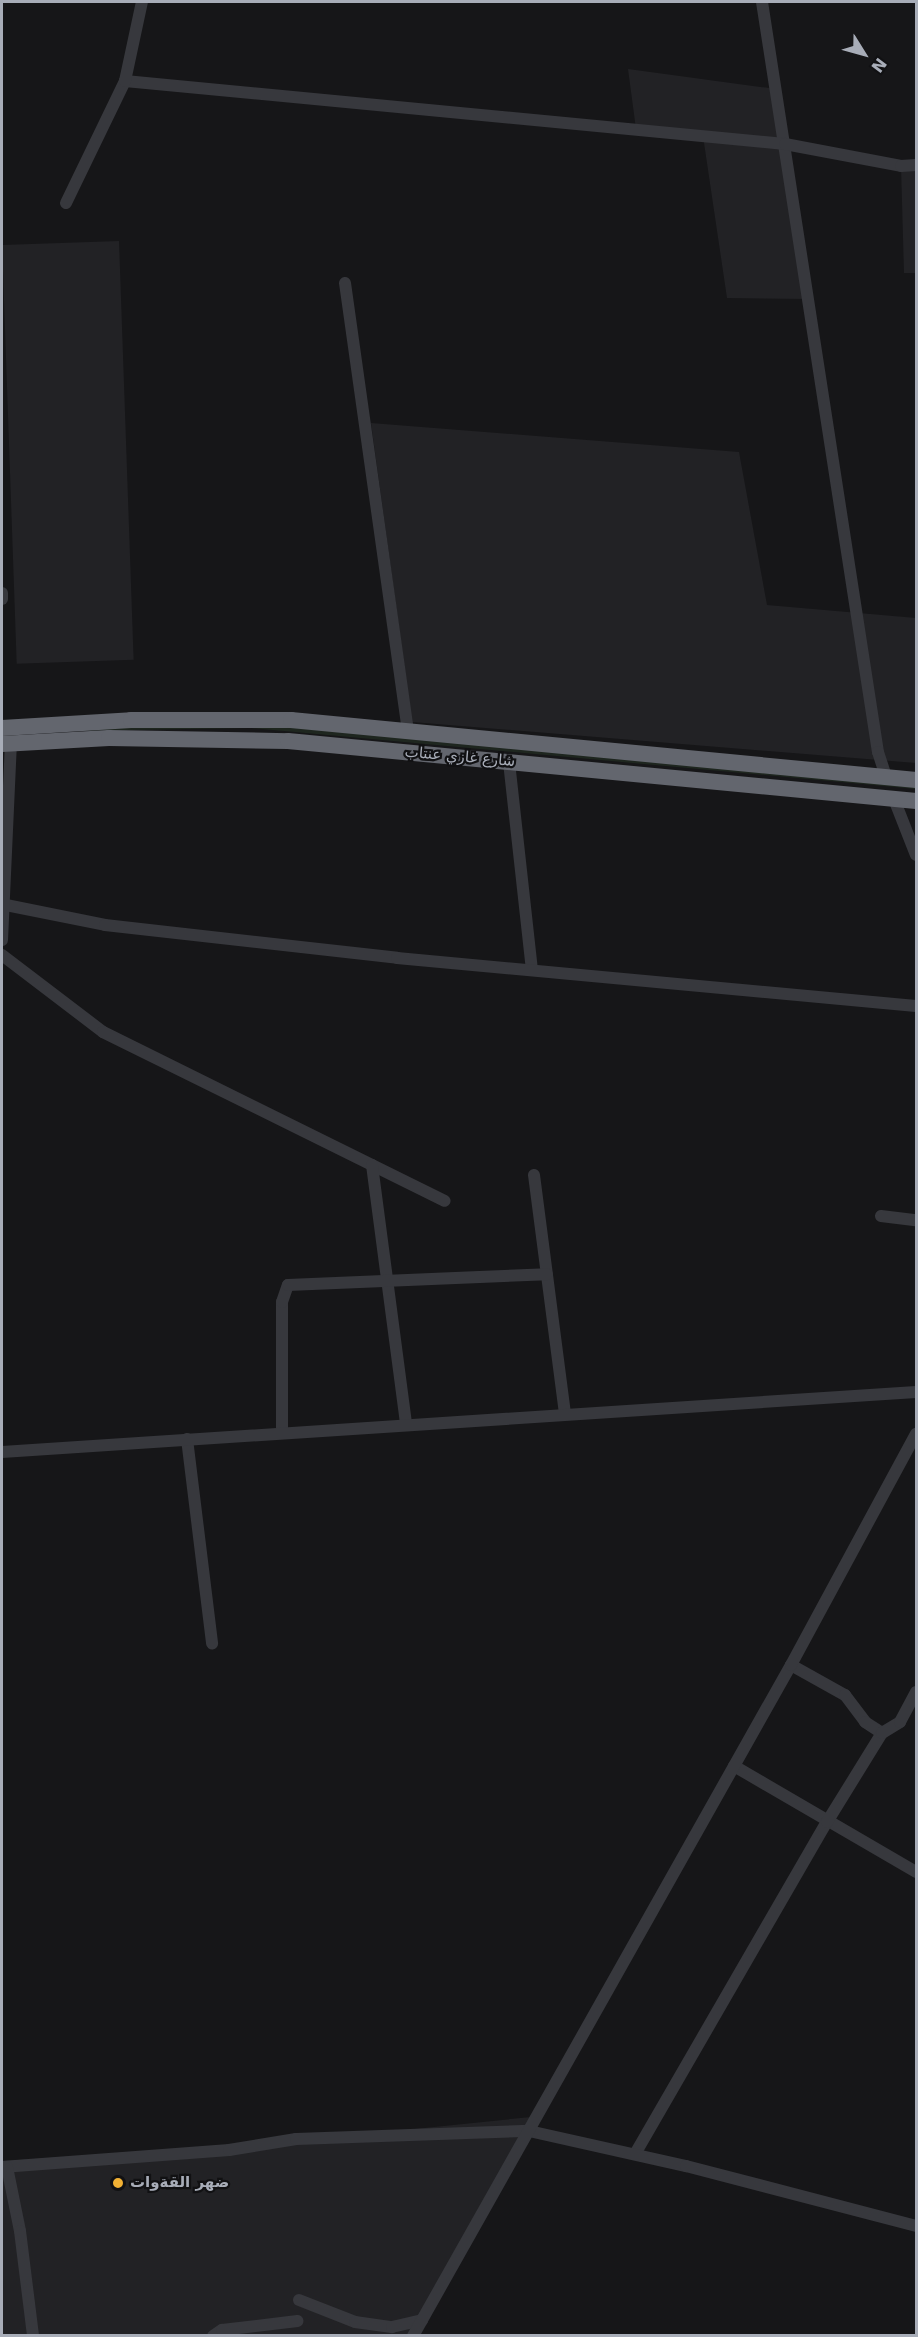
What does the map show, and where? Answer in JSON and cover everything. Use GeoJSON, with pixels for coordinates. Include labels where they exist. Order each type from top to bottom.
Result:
{"type":"FeatureCollection","features":[{"type":"Feature","properties":{"kind":"highway"},"geometry":{"type":"LineString","coordinates":[[2,728],[131,720],[291,720],[916,780]]}},
{"type":"Feature","properties":{"kind":"highway","name":"شارع غازي عنتاب"},"geometry":{"type":"LineString","coordinates":[[6,744],[109,738],[288,741],[916,801]]}},
{"type":"Feature","properties":{"kind":"street"},"geometry":{"type":"LineString","coordinates":[[66,203],[125,81],[142,2]]}},
{"type":"Feature","properties":{"kind":"street"},"geometry":{"type":"LineString","coordinates":[[762,2],[874,729],[886,777]]}},
{"type":"Feature","properties":{"kind":"street"},"geometry":{"type":"LineString","coordinates":[[125,81],[785,144],[901,166],[916,165]]}},
{"type":"Feature","properties":{"kind":"street"},"geometry":{"type":"LineString","coordinates":[[345,283],[408,731]]}},
{"type":"Feature","properties":{"kind":"street"},"geometry":{"type":"LineString","coordinates":[[2,593],[2,599]]}},
{"type":"Feature","properties":{"kind":"street"},"geometry":{"type":"LineString","coordinates":[[2,940],[6,905],[6,744]]}},
{"type":"Feature","properties":{"kind":"street"},"geometry":{"type":"LineString","coordinates":[[509,762],[532,970]]}},
{"type":"Feature","properties":{"kind":"street"},"geometry":{"type":"LineString","coordinates":[[894,799],[916,855]]}},
{"type":"Feature","properties":{"kind":"street"},"geometry":{"type":"LineString","coordinates":[[6,905],[105,925],[532,970],[916,1006]]}},
{"type":"Feature","properties":{"kind":"street"},"geometry":{"type":"LineString","coordinates":[[2,955],[104,1032],[445,1201]]}},
{"type":"Feature","properties":{"kind":"street"},"geometry":{"type":"LineString","coordinates":[[372,1165],[406,1424]]}},
{"type":"Feature","properties":{"kind":"street"},"geometry":{"type":"LineString","coordinates":[[534,1175],[565,1414]]}},
{"type":"Feature","properties":{"kind":"street"},"geometry":{"type":"LineString","coordinates":[[881,1216],[916,1220]]}},
{"type":"Feature","properties":{"kind":"street"},"geometry":{"type":"LineString","coordinates":[[282,1432],[283,1291],[298,1281],[547,1274]]}},
{"type":"Feature","properties":{"kind":"street"},"geometry":{"type":"LineString","coordinates":[[2,1452],[916,1392]]}},
{"type":"Feature","properties":{"kind":"street"},"geometry":{"type":"LineString","coordinates":[[413,2336],[791,1665],[915,1438]]}},
{"type":"Feature","properties":{"kind":"street"},"geometry":{"type":"LineString","coordinates":[[187,1439],[212,1643]]}},
{"type":"Feature","properties":{"kind":"street"},"geometry":{"type":"LineString","coordinates":[[791,1665],[845,1695],[866,1722],[882,1733]]}},
{"type":"Feature","properties":{"kind":"street"},"geometry":{"type":"LineString","coordinates":[[635,2154],[827,1821],[882,1733],[900,1722],[916,1692]]}},
{"type":"Feature","properties":{"kind":"street"},"geometry":{"type":"LineString","coordinates":[[734,1766],[916,1872]]}},
{"type":"Feature","properties":{"kind":"street"},"geometry":{"type":"LineString","coordinates":[[33,2336],[20,2231],[4,2167],[229,2150],[296,2139],[529,2132],[635,2154],[916,2226]]}},
{"type":"Feature","properties":{"kind":"street"},"geometry":{"type":"LineString","coordinates":[[298,2300],[355,2322],[392,2327],[422,2320]]}},
{"type":"Feature","properties":{"kind":"street"},"geometry":{"type":"LineString","coordinates":[[213,2336],[222,2330],[297,2321]]}},
{"type":"Feature","properties":{"kind":"shaded area"},"geometry":{"type":"Polygon","coordinates":[[[628,69],[776,89],[808,299],[727,298],[703,136],[636,129],[628,69]]]}},
{"type":"Feature","properties":{"kind":"shaded area"},"geometry":{"type":"Polygon","coordinates":[[[916,165],[916,273],[904,273],[901,166],[916,165]]]}},
{"type":"Feature","properties":{"kind":"shaded area"},"geometry":{"type":"Polygon","coordinates":[[[119,241],[134,660],[17,664],[2,245],[119,241]]]}},
{"type":"Feature","properties":{"kind":"shaded area"},"geometry":{"type":"Polygon","coordinates":[[[371,423],[739,452],[767,605],[916,618],[916,763],[412,722],[371,423]]]}},
{"type":"Feature","properties":{"kind":"shaded area"},"geometry":{"type":"Polygon","coordinates":[[[255,723],[916,785],[916,789],[251,728],[2,732],[255,723]]]}},
{"type":"Feature","properties":{"kind":"shaded area"},"geometry":{"type":"Polygon","coordinates":[[[531,2117],[413,2335],[2,2336],[2,2161],[277,2143],[531,2117]]]}},
{"type":"Feature","properties":{"kind":"place","name":"ضهر القةوات"},"geometry":{"type":"Point","coordinates":[118,2183]}}]}
